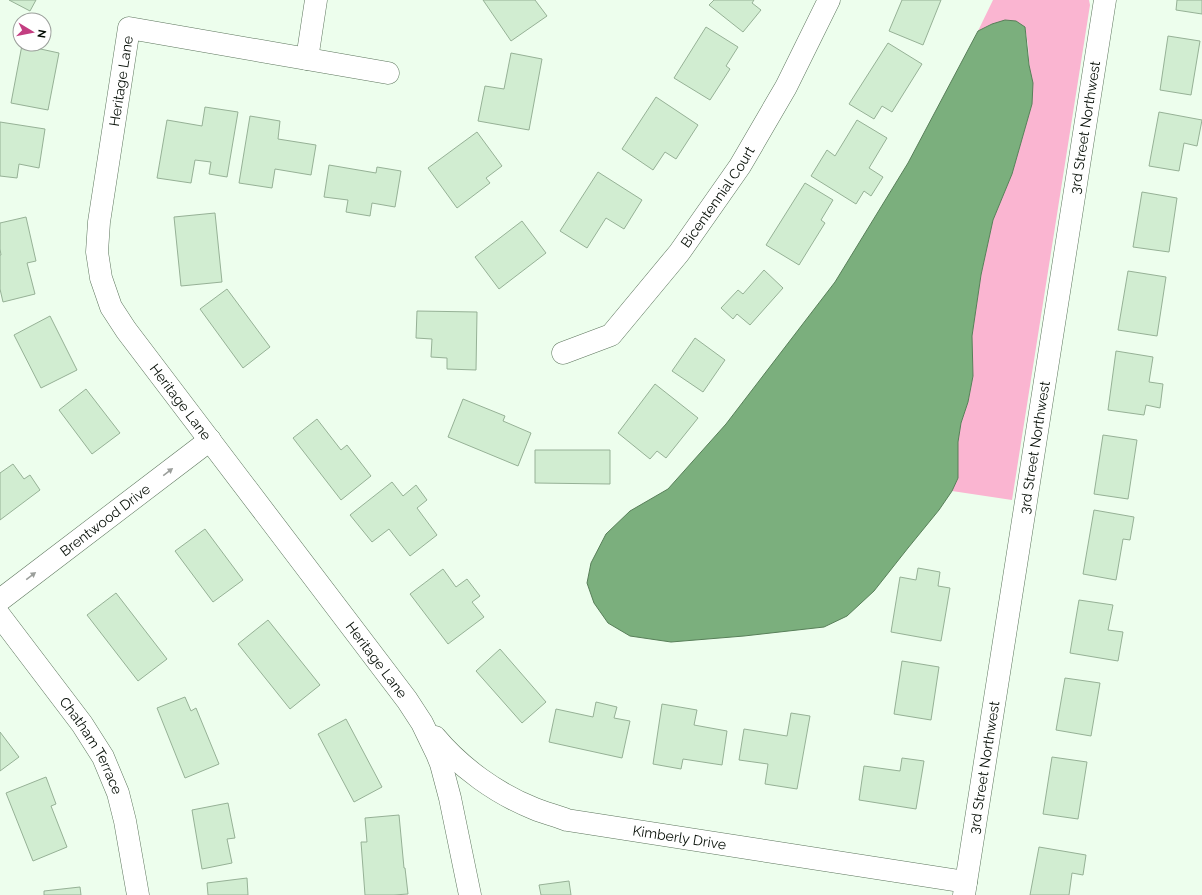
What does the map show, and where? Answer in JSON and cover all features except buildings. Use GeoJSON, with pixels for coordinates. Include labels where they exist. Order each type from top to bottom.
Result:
{"type":"FeatureCollection","features":[{"type":"Feature","properties":{"kind":"street"},"geometry":{"type":"LineString","coordinates":[[307,59],[316,0]]}},
{"type":"Feature","properties":{"kind":"street","name":"Bicentennial Court"},"geometry":{"type":"LineString","coordinates":[[563,353],[611,335],[679,253],[740,166],[786,87],[829,0]]}},
{"type":"Feature","properties":{"kind":"street","name":"3rd Street Northwest"},"geometry":{"type":"LineString","coordinates":[[965,889],[1105,0]]}},
{"type":"Feature","properties":{"kind":"street","name":"Heritage Lane"},"geometry":{"type":"LineString","coordinates":[[388,73],[130,28],[99,222],[97,252],[101,278],[111,307],[126,330],[407,700],[422,723],[441,764],[450,798],[470,895]]}},
{"type":"Feature","properties":{"kind":"street","name":"Brentwood Drive"},"geometry":{"type":"LineString","coordinates":[[0,600],[210,440]]}},
{"type":"Feature","properties":{"kind":"street","name":"Chatham Terrace"},"geometry":{"type":"LineString","coordinates":[[0,616],[82,724],[103,757],[118,793],[125,821],[138,895]]}},
{"type":"Feature","properties":{"kind":"street","name":"Kimberly Drive"},"geometry":{"type":"LineString","coordinates":[[422,723],[444,748],[471,772],[500,792],[534,809],[567,820],[965,889]]}},
{"type":"Feature","properties":{"kind":"shaded area"},"geometry":{"type":"Polygon","coordinates":[[[993,0],[1089,0],[1090,5],[1012,500],[952,491],[958,478],[958,442],[961,423],[968,402],[973,376],[972,336],[981,275],[993,220],[1012,174],[1032,104],[1028,45],[1025,27],[992,24],[978,31],[993,0]]]}},
{"type":"Feature","properties":{"kind":"shaded area"},"geometry":{"type":"Polygon","coordinates":[[[1005,20],[1016,21],[1025,27],[1029,65],[1033,83],[1032,104],[1012,174],[993,220],[981,275],[972,336],[973,376],[968,402],[961,423],[958,442],[958,478],[952,491],[939,510],[874,591],[847,616],[824,627],[671,642],[630,636],[608,623],[594,603],[587,583],[591,563],[606,534],[630,511],[668,489],[726,424],[835,282],[908,163],[978,31],[992,24],[1005,20]]]}}]}
